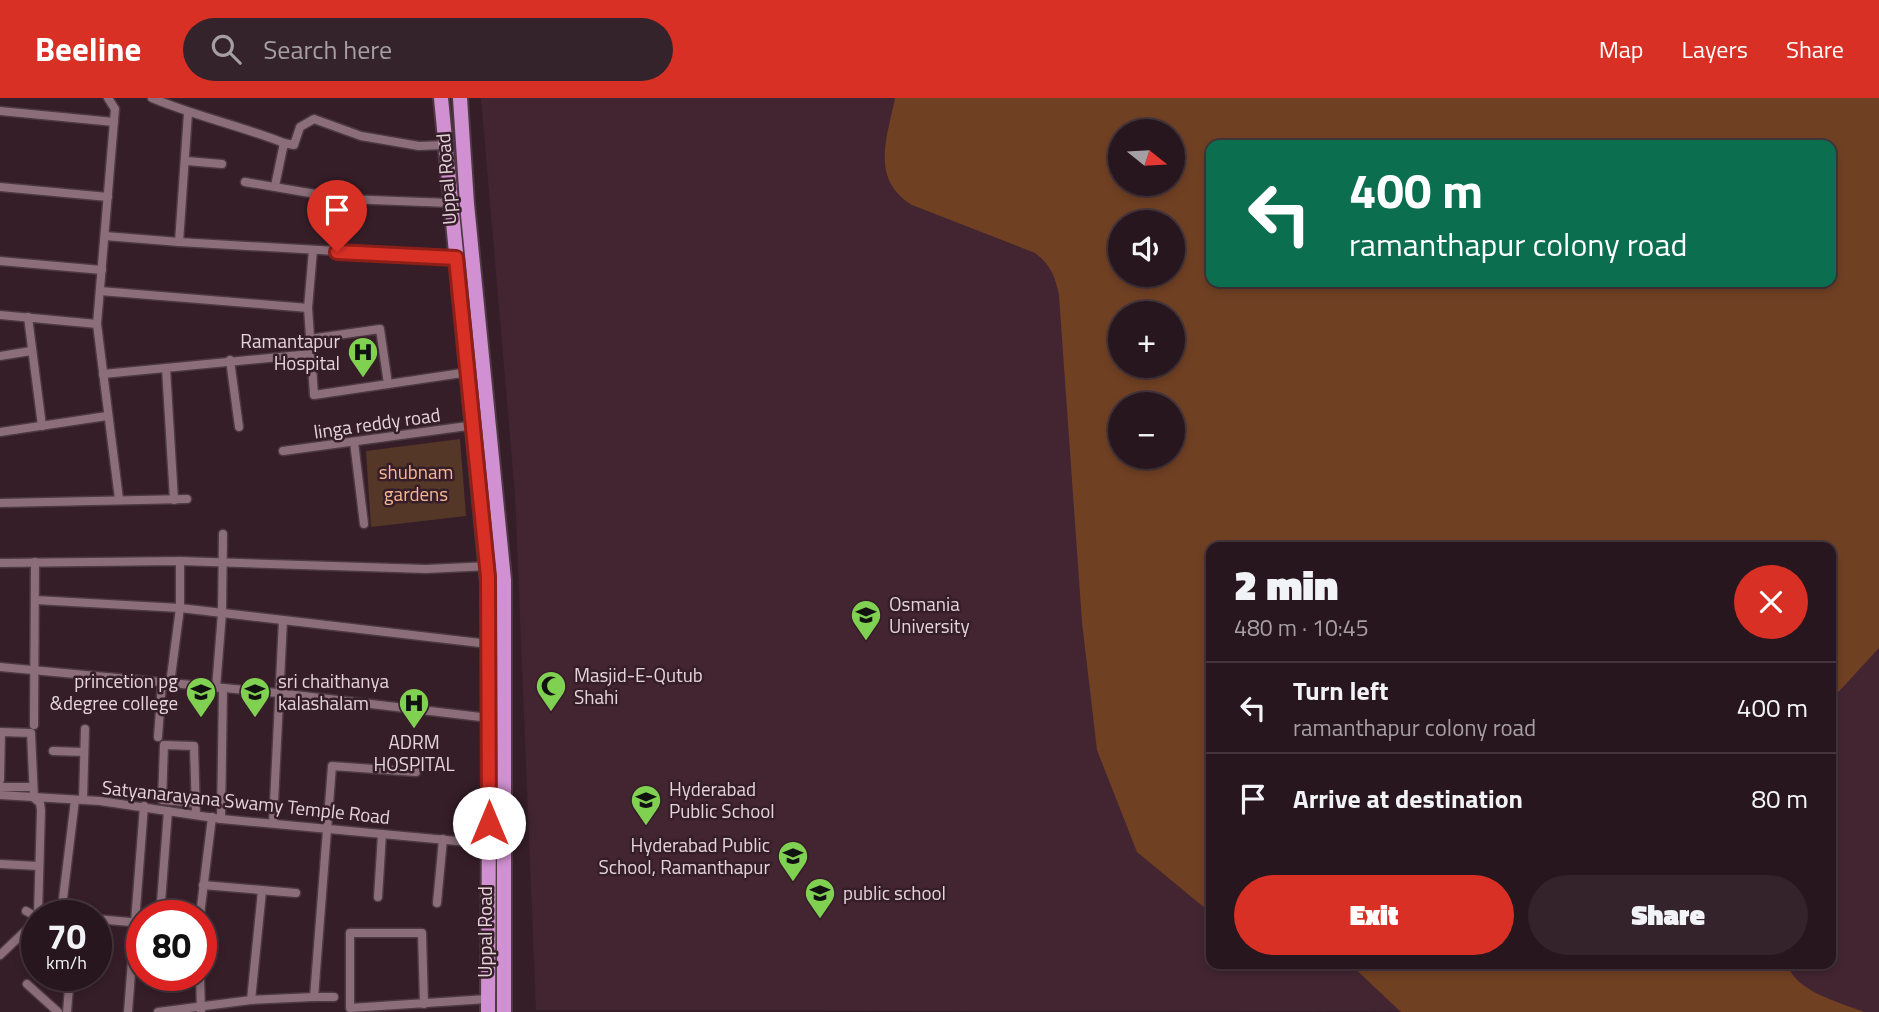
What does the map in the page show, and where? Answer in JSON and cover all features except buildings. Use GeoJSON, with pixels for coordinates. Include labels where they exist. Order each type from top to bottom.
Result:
{"type":"FeatureCollection","features":[{"type":"Feature","properties":{"kind":"highway"},"geometry":{"type":"LineString","coordinates":[[441,98],[475,425],[495,566],[489,644],[488,1005]]}},
{"type":"Feature","properties":{"kind":"highway","name":"Uppal Road"},"geometry":{"type":"LineString","coordinates":[[460,98],[495,566],[504,1012]]}},
{"type":"Feature","properties":{"kind":"street"},"geometry":{"type":"LineString","coordinates":[[108,98],[115,108],[97,324],[118,499]]}},
{"type":"Feature","properties":{"kind":"street"},"geometry":{"type":"LineString","coordinates":[[152,98],[188,113],[233,123],[294,145],[300,127],[314,119],[361,136],[419,146],[445,145]]}},
{"type":"Feature","properties":{"kind":"street"},"geometry":{"type":"LineString","coordinates":[[0,111],[114,122]]}},
{"type":"Feature","properties":{"kind":"street"},"geometry":{"type":"LineString","coordinates":[[179,242],[187,161],[188,113]]}},
{"type":"Feature","properties":{"kind":"street"},"geometry":{"type":"LineString","coordinates":[[275,186],[284,143]]}},
{"type":"Feature","properties":{"kind":"street"},"geometry":{"type":"LineString","coordinates":[[187,161],[222,164]]}},
{"type":"Feature","properties":{"kind":"street"},"geometry":{"type":"LineString","coordinates":[[244,182],[345,199],[450,203]]}},
{"type":"Feature","properties":{"kind":"street"},"geometry":{"type":"LineString","coordinates":[[0,187],[108,197]]}},
{"type":"Feature","properties":{"kind":"street"},"geometry":{"type":"LineString","coordinates":[[105,236],[472,258]]}},
{"type":"Feature","properties":{"kind":"street"},"geometry":{"type":"LineString","coordinates":[[313,250],[308,308],[314,396],[469,372]]}},
{"type":"Feature","properties":{"kind":"street"},"geometry":{"type":"LineString","coordinates":[[0,261],[102,270]]}},
{"type":"Feature","properties":{"kind":"street"},"geometry":{"type":"LineString","coordinates":[[100,291],[308,308]]}},
{"type":"Feature","properties":{"kind":"street"},"geometry":{"type":"LineString","coordinates":[[0,315],[97,324]]}},
{"type":"Feature","properties":{"kind":"street"},"geometry":{"type":"LineString","coordinates":[[28,317],[42,426]]}},
{"type":"Feature","properties":{"kind":"street"},"geometry":{"type":"LineString","coordinates":[[309,340],[380,329],[388,384]]}},
{"type":"Feature","properties":{"kind":"street"},"geometry":{"type":"LineString","coordinates":[[0,356],[31,351]]}},
{"type":"Feature","properties":{"kind":"street"},"geometry":{"type":"LineString","coordinates":[[103,374],[310,354]]}},
{"type":"Feature","properties":{"kind":"street"},"geometry":{"type":"LineString","coordinates":[[230,360],[239,427]]}},
{"type":"Feature","properties":{"kind":"street"},"geometry":{"type":"LineString","coordinates":[[166,368],[174,500]]}},
{"type":"Feature","properties":{"kind":"street"},"geometry":{"type":"LineString","coordinates":[[0,432],[107,416]]}},
{"type":"Feature","properties":{"kind":"street","name":"linga reddy road"},"geometry":{"type":"LineString","coordinates":[[283,451],[475,425]]}},
{"type":"Feature","properties":{"kind":"street"},"geometry":{"type":"LineString","coordinates":[[354,442],[364,524]]}},
{"type":"Feature","properties":{"kind":"street"},"geometry":{"type":"LineString","coordinates":[[0,503],[187,499]]}},
{"type":"Feature","properties":{"kind":"street"},"geometry":{"type":"LineString","coordinates":[[202,900],[216,818],[223,534]]}},
{"type":"Feature","properties":{"kind":"street"},"geometry":{"type":"LineString","coordinates":[[0,563],[180,561],[426,569],[495,566]]}},
{"type":"Feature","properties":{"kind":"street"},"geometry":{"type":"LineString","coordinates":[[158,737],[180,608],[180,561]]}},
{"type":"Feature","properties":{"kind":"street"},"geometry":{"type":"LineString","coordinates":[[34,725],[35,562]]}},
{"type":"Feature","properties":{"kind":"street"},"geometry":{"type":"LineString","coordinates":[[35,600],[180,608],[489,644]]}},
{"type":"Feature","properties":{"kind":"street"},"geometry":{"type":"LineString","coordinates":[[273,823],[283,620]]}},
{"type":"Feature","properties":{"kind":"street"},"geometry":{"type":"LineString","coordinates":[[0,667],[278,693],[489,718]]}},
{"type":"Feature","properties":{"kind":"street"},"geometry":{"type":"LineString","coordinates":[[63,900],[79,800],[85,729]]}},
{"type":"Feature","properties":{"kind":"street"},"geometry":{"type":"LineString","coordinates":[[0,780],[1,732],[31,733],[34,798],[41,804],[37,900]]}},
{"type":"Feature","properties":{"kind":"street"},"geometry":{"type":"LineString","coordinates":[[196,803],[162,800],[164,745],[194,746],[196,803],[196,814]]}},
{"type":"Feature","properties":{"kind":"street"},"geometry":{"type":"LineString","coordinates":[[53,751],[84,752]]}},
{"type":"Feature","properties":{"kind":"street"},"geometry":{"type":"LineString","coordinates":[[314,997],[332,766],[416,772]]}},
{"type":"Feature","properties":{"kind":"street"},"geometry":{"type":"LineString","coordinates":[[0,787],[33,786]]}},
{"type":"Feature","properties":{"kind":"street","name":"Satyanarayana Swamy Temple Road"},"geometry":{"type":"LineString","coordinates":[[0,794],[144,806],[216,818],[489,844]]}},
{"type":"Feature","properties":{"kind":"street"},"geometry":{"type":"LineString","coordinates":[[140,900],[144,806]]}},
{"type":"Feature","properties":{"kind":"street"},"geometry":{"type":"LineString","coordinates":[[161,900],[167,811]]}},
{"type":"Feature","properties":{"kind":"street"},"geometry":{"type":"LineString","coordinates":[[378,897],[382,834]]}},
{"type":"Feature","properties":{"kind":"street"},"geometry":{"type":"LineString","coordinates":[[438,903],[443,839]]}},
{"type":"Feature","properties":{"kind":"street"},"geometry":{"type":"LineString","coordinates":[[0,864],[38,866]]}},
{"type":"Feature","properties":{"kind":"street"},"geometry":{"type":"LineString","coordinates":[[203,885],[296,893]]}},
{"type":"Feature","properties":{"kind":"street"},"geometry":{"type":"LineString","coordinates":[[251,1000],[262,891]]}},
{"type":"Feature","properties":{"kind":"street"},"geometry":{"type":"LineString","coordinates":[[424,1004],[422,933],[350,933],[350,1008],[424,1004],[488,1005]]}},
{"type":"Feature","properties":{"kind":"street"},"geometry":{"type":"LineString","coordinates":[[0,956],[21,934]]}},
{"type":"Feature","properties":{"kind":"street"},"geometry":{"type":"LineString","coordinates":[[35,991],[58,1012]]}},
{"type":"Feature","properties":{"kind":"street"},"geometry":{"type":"LineString","coordinates":[[67,1012],[69,991]]}},
{"type":"Feature","properties":{"kind":"street"},"geometry":{"type":"LineString","coordinates":[[128,1012],[131,991]]}},
{"type":"Feature","properties":{"kind":"street"},"geometry":{"type":"LineString","coordinates":[[200,991],[201,1009]]}},
{"type":"Feature","properties":{"kind":"street"},"geometry":{"type":"LineString","coordinates":[[158,1012],[201,1009],[251,1000],[334,997]]}},
{"type":"Feature","properties":{"kind":"shaded area","name":"Osmania University"},"geometry":{"type":"Polygon","coordinates":[[[481,98],[1879,98],[1879,1012],[536,1010],[515,494],[481,98]]]}},
{"type":"Feature","properties":{"kind":"shaded area"},"geometry":{"type":"Polygon","coordinates":[[[895,98],[1879,98],[1879,648],[1836,695],[1836,542],[1206,542],[1206,909],[1137,852],[1097,750],[1082,622],[1059,295],[1054,277],[1049,267],[1035,253],[912,205],[899,195],[890,183],[885,157],[895,98]]]}},
{"type":"Feature","properties":{"kind":"shaded area"},"geometry":{"type":"Polygon","coordinates":[[[1355,969],[1790,969],[1799,982],[1809,989],[1864,1012],[1401,1012],[1355,969]]]}},
{"type":"Feature","properties":{"kind":"green space","name":"shubnam gardens"},"geometry":{"type":"Polygon","coordinates":[[[460,439],[466,516],[371,527],[366,451],[460,439]]]}},
{"type":"Feature","properties":{"kind":"place","name":"Ramantapur Hospital"},"geometry":{"type":"Point","coordinates":[363,379]}},
{"type":"Feature","properties":{"kind":"place","name":"Osmania University"},"geometry":{"type":"Point","coordinates":[866,642]}},
{"type":"Feature","properties":{"kind":"place","name":"Masjid-E-Qutub Shahi"},"geometry":{"type":"Point","coordinates":[551,713]}},
{"type":"Feature","properties":{"kind":"place","name":"princetion pg &degree college"},"geometry":{"type":"Point","coordinates":[201,719]}},
{"type":"Feature","properties":{"kind":"place","name":"sri chaithanya kalashalam"},"geometry":{"type":"Point","coordinates":[255,719]}},
{"type":"Feature","properties":{"kind":"place","name":"ADRM HOSPITAL"},"geometry":{"type":"Point","coordinates":[414,730]}},
{"type":"Feature","properties":{"kind":"place","name":"Hyderabad Public School"},"geometry":{"type":"Point","coordinates":[646,827]}},
{"type":"Feature","properties":{"kind":"place","name":"Hyderabad Public School, Ramanthapur"},"geometry":{"type":"Point","coordinates":[793,883]}},
{"type":"Feature","properties":{"kind":"place","name":"public school"},"geometry":{"type":"Point","coordinates":[820,920]}},
{"type":"Feature","properties":{"kind":"route"},"geometry":{"type":"LineString","coordinates":[[337,252],[456,258],[471,386],[490,604],[489,823]]}}]}
